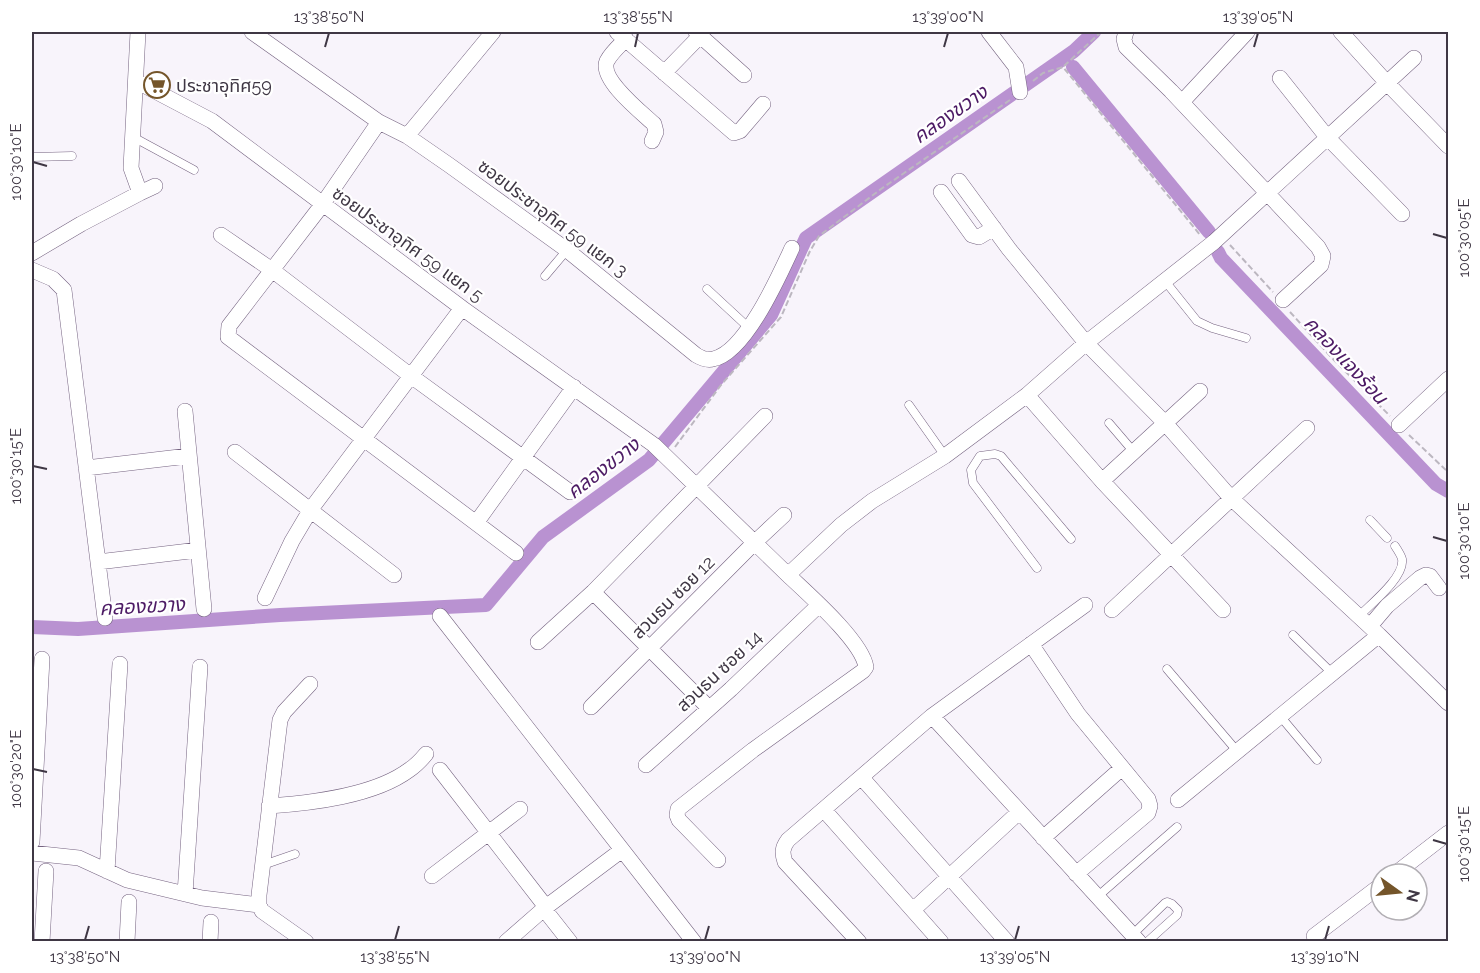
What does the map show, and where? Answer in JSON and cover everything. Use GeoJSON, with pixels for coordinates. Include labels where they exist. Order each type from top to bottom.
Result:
{"type":"FeatureCollection","features":[{"type":"Feature","properties":{"kind":"street"},"geometry":{"type":"LineString","coordinates":[[138,32],[131,168],[140,193]]}},
{"type":"Feature","properties":{"kind":"street","name":"ซอยประชาอุทิศ 59 แยก 3"},"geometry":{"type":"LineString","coordinates":[[252,32],[379,122],[407,136],[567,250],[702,358],[716,359],[729,350],[748,327],[765,306],[792,248]]}},
{"type":"Feature","properties":{"kind":"street"},"geometry":{"type":"LineString","coordinates":[[407,136],[493,32]]}},
{"type":"Feature","properties":{"kind":"street"},"geometry":{"type":"LineString","coordinates":[[989,32],[1016,67],[1020,89]]}},
{"type":"Feature","properties":{"kind":"street"},"geometry":{"type":"LineString","coordinates":[[1126,32],[1124,39],[1126,47],[1182,102],[1318,247],[1323,256],[1321,265],[1281,300]]}},
{"type":"Feature","properties":{"kind":"street"},"geometry":{"type":"LineString","coordinates":[[1182,102],[1247,32]]}},
{"type":"Feature","properties":{"kind":"street"},"geometry":{"type":"LineString","coordinates":[[1341,32],[1449,146]]}},
{"type":"Feature","properties":{"kind":"street"},"geometry":{"type":"LineString","coordinates":[[664,73],[698,34],[744,75]]}},
{"type":"Feature","properties":{"kind":"street"},"geometry":{"type":"LineString","coordinates":[[652,141],[656,132],[654,124],[610,82],[606,71],[606,62],[621,35],[734,133],[741,131],[763,104]]}},
{"type":"Feature","properties":{"kind":"street"},"geometry":{"type":"LineString","coordinates":[[788,575],[841,525],[872,501],[945,456],[1027,395],[1086,343],[1209,246],[1414,58]]}},
{"type":"Feature","properties":{"kind":"street"},"geometry":{"type":"LineString","coordinates":[[1280,78],[1328,137],[1402,214]]}},
{"type":"Feature","properties":{"kind":"street","name":"ซอยประชาอุทิศ 59 แยก 5"},"geometry":{"type":"LineString","coordinates":[[136,81],[212,121],[462,308],[661,451],[819,605],[863,657],[865,669],[709,783],[678,809],[679,820],[718,860]]}},
{"type":"Feature","properties":{"kind":"street"},"geometry":{"type":"LineString","coordinates":[[379,122],[322,205],[229,326],[228,337],[516,553]]}},
{"type":"Feature","properties":{"kind":"street"},"geometry":{"type":"LineString","coordinates":[[959,180],[994,228],[1086,343],[1164,423],[1232,498],[1449,703]]}},
{"type":"Feature","properties":{"kind":"street"},"geometry":{"type":"LineString","coordinates":[[32,253],[81,224],[155,186]]}},
{"type":"Feature","properties":{"kind":"street"},"geometry":{"type":"LineString","coordinates":[[941,192],[972,235],[982,236],[994,228]]}},
{"type":"Feature","properties":{"kind":"street"},"geometry":{"type":"LineString","coordinates":[[221,235],[272,270],[411,376],[570,492]]}},
{"type":"Feature","properties":{"kind":"street"},"geometry":{"type":"LineString","coordinates":[[32,270],[53,279],[64,290],[105,618]]}},
{"type":"Feature","properties":{"kind":"street"},"geometry":{"type":"LineString","coordinates":[[265,598],[292,541],[311,509],[462,308]]}},
{"type":"Feature","properties":{"kind":"street"},"geometry":{"type":"LineString","coordinates":[[1399,425],[1449,380]]}},
{"type":"Feature","properties":{"kind":"street"},"geometry":{"type":"LineString","coordinates":[[476,523],[574,387]]}},
{"type":"Feature","properties":{"kind":"street"},"geometry":{"type":"LineString","coordinates":[[1102,481],[1200,391]]}},
{"type":"Feature","properties":{"kind":"street"},"geometry":{"type":"LineString","coordinates":[[1027,395],[1102,481],[1223,610]]}},
{"type":"Feature","properties":{"kind":"street"},"geometry":{"type":"LineString","coordinates":[[185,411],[204,609]]}},
{"type":"Feature","properties":{"kind":"street"},"geometry":{"type":"LineString","coordinates":[[538,642],[593,592],[765,416]]}},
{"type":"Feature","properties":{"kind":"street"},"geometry":{"type":"LineString","coordinates":[[1112,610],[1307,428]]}},
{"type":"Feature","properties":{"kind":"street"},"geometry":{"type":"LineString","coordinates":[[235,452],[394,575]]}},
{"type":"Feature","properties":{"kind":"street"},"geometry":{"type":"LineString","coordinates":[[86,468],[188,456]]}},
{"type":"Feature","properties":{"kind":"street","name":"สวนธน ซอย 12"},"geometry":{"type":"LineString","coordinates":[[591,707],[784,515]]}},
{"type":"Feature","properties":{"kind":"street"},"geometry":{"type":"LineString","coordinates":[[98,562],[198,550]]}},
{"type":"Feature","properties":{"kind":"street"},"geometry":{"type":"LineString","coordinates":[[1178,800],[1332,673],[1369,625],[1420,578],[1430,576],[1439,588]]}},
{"type":"Feature","properties":{"kind":"street"},"geometry":{"type":"LineString","coordinates":[[593,592],[708,708]]}},
{"type":"Feature","properties":{"kind":"street","name":"สวนธน ซอย 14"},"geometry":{"type":"LineString","coordinates":[[646,765],[819,605]]}},
{"type":"Feature","properties":{"kind":"street"},"geometry":{"type":"LineString","coordinates":[[859,942],[785,862],[782,855],[788,840],[932,716],[1085,605]]}},
{"type":"Feature","properties":{"kind":"street"},"geometry":{"type":"LineString","coordinates":[[440,616],[694,942]]}},
{"type":"Feature","properties":{"kind":"street"},"geometry":{"type":"LineString","coordinates":[[1031,644],[1078,714],[1148,799],[1150,806],[1148,813],[1076,874]]}},
{"type":"Feature","properties":{"kind":"street"},"geometry":{"type":"LineString","coordinates":[[32,842],[36,690],[42,659]]}},
{"type":"Feature","properties":{"kind":"street"},"geometry":{"type":"LineString","coordinates":[[107,871],[120,664]]}},
{"type":"Feature","properties":{"kind":"street"},"geometry":{"type":"LineString","coordinates":[[185,894],[200,666]]}},
{"type":"Feature","properties":{"kind":"street"},"geometry":{"type":"LineString","coordinates":[[259,905],[280,720],[284,712],[310,684]]}},
{"type":"Feature","properties":{"kind":"street"},"geometry":{"type":"LineString","coordinates":[[932,716],[1097,897],[1132,939]]}},
{"type":"Feature","properties":{"kind":"street"},"geometry":{"type":"LineString","coordinates":[[269,806],[339,797],[381,785],[409,771],[426,754]]}},
{"type":"Feature","properties":{"kind":"street"},"geometry":{"type":"LineString","coordinates":[[1042,838],[1122,768]]}},
{"type":"Feature","properties":{"kind":"street"},"geometry":{"type":"LineString","coordinates":[[440,770],[490,833],[570,942]]}},
{"type":"Feature","properties":{"kind":"street"},"geometry":{"type":"LineString","coordinates":[[862,778],[1007,942]]}},
{"type":"Feature","properties":{"kind":"street"},"geometry":{"type":"LineString","coordinates":[[432,876],[520,809]]}},
{"type":"Feature","properties":{"kind":"street"},"geometry":{"type":"LineString","coordinates":[[824,810],[941,942]]}},
{"type":"Feature","properties":{"kind":"street"},"geometry":{"type":"LineString","coordinates":[[913,910],[1019,812]]}},
{"type":"Feature","properties":{"kind":"street"},"geometry":{"type":"LineString","coordinates":[[1411,862],[1449,833]]}},
{"type":"Feature","properties":{"kind":"street"},"geometry":{"type":"LineString","coordinates":[[506,942],[545,908],[622,850]]}},
{"type":"Feature","properties":{"kind":"street"},"geometry":{"type":"LineString","coordinates":[[32,853],[79,858],[127,880],[202,898],[259,905],[268,916],[306,942]]}},
{"type":"Feature","properties":{"kind":"street"},"geometry":{"type":"LineString","coordinates":[[42,942],[46,871]]}},
{"type":"Feature","properties":{"kind":"street"},"geometry":{"type":"LineString","coordinates":[[1314,936],[1369,894]]}},
{"type":"Feature","properties":{"kind":"street"},"geometry":{"type":"LineString","coordinates":[[127,942],[129,902]]}},
{"type":"Feature","properties":{"kind":"street"},"geometry":{"type":"LineString","coordinates":[[210,942],[211,922]]}},
{"type":"Feature","properties":{"kind":"lane"},"geometry":{"type":"LineString","coordinates":[[133,137],[194,170]]}},
{"type":"Feature","properties":{"kind":"lane"},"geometry":{"type":"LineString","coordinates":[[32,157],[72,156]]}},
{"type":"Feature","properties":{"kind":"lane"},"geometry":{"type":"LineString","coordinates":[[545,276],[567,250]]}},
{"type":"Feature","properties":{"kind":"lane"},"geometry":{"type":"LineString","coordinates":[[1165,281],[1197,321],[1246,338]]}},
{"type":"Feature","properties":{"kind":"lane"},"geometry":{"type":"LineString","coordinates":[[707,289],[748,327]]}},
{"type":"Feature","properties":{"kind":"lane"},"geometry":{"type":"LineString","coordinates":[[909,405],[945,456]]}},
{"type":"Feature","properties":{"kind":"lane"},"geometry":{"type":"LineString","coordinates":[[1109,423],[1134,452]]}},
{"type":"Feature","properties":{"kind":"lane"},"geometry":{"type":"LineString","coordinates":[[969,438],[980,456]]}},
{"type":"Feature","properties":{"kind":"lane"},"geometry":{"type":"LineString","coordinates":[[1037,568],[973,483],[971,470],[980,456],[995,454],[1001,456],[1071,539]]}},
{"type":"Feature","properties":{"kind":"lane"},"geometry":{"type":"LineString","coordinates":[[1370,520],[1387,538]]}},
{"type":"Feature","properties":{"kind":"lane"},"geometry":{"type":"LineString","coordinates":[[1369,625],[1401,571],[1402,558],[1395,546]]}},
{"type":"Feature","properties":{"kind":"lane"},"geometry":{"type":"LineString","coordinates":[[1293,635],[1332,673]]}},
{"type":"Feature","properties":{"kind":"lane"},"geometry":{"type":"LineString","coordinates":[[1167,669],[1237,751]]}},
{"type":"Feature","properties":{"kind":"lane"},"geometry":{"type":"LineString","coordinates":[[1281,716],[1317,760]]}},
{"type":"Feature","properties":{"kind":"lane"},"geometry":{"type":"LineString","coordinates":[[1097,897],[1177,827]]}},
{"type":"Feature","properties":{"kind":"lane"},"geometry":{"type":"LineString","coordinates":[[263,865],[295,854]]}},
{"type":"Feature","properties":{"kind":"lane"},"geometry":{"type":"LineString","coordinates":[[1132,939],[1165,903],[1172,904],[1178,910],[1177,915],[1147,942]]}},
{"type":"Feature","properties":{"kind":"path"},"geometry":{"type":"LineString","coordinates":[[661,451],[781,317],[810,251],[819,237],[881,189],[1020,89],[1043,73],[1063,67],[1101,32]]}},
{"type":"Feature","properties":{"kind":"path"},"geometry":{"type":"LineString","coordinates":[[1063,67],[1209,246]]}},
{"type":"Feature","properties":{"kind":"path"},"geometry":{"type":"LineString","coordinates":[[1222,235],[1331,357],[1449,472]]}},
{"type":"Feature","properties":{"kind":"waterway","name":"คลองขวาง"},"geometry":{"type":"LineString","coordinates":[[32,627],[78,629],[280,615],[486,605],[543,537],[649,460],[771,315],[806,238],[1074,51],[1094,32]]}},
{"type":"Feature","properties":{"kind":"waterway","name":"คลองแจงร้อน"},"geometry":{"type":"LineString","coordinates":[[1073,67],[1209,232]]}},
{"type":"Feature","properties":{"kind":"waterway","name":"คลองแจงร้อน"},"geometry":{"type":"LineString","coordinates":[[1218,252],[1221,258],[1436,484],[1448,491]]}},
{"type":"Feature","properties":{"kind":"place","name":"ประชาอุทิศ59"},"geometry":{"type":"Point","coordinates":[157,85]}}]}
